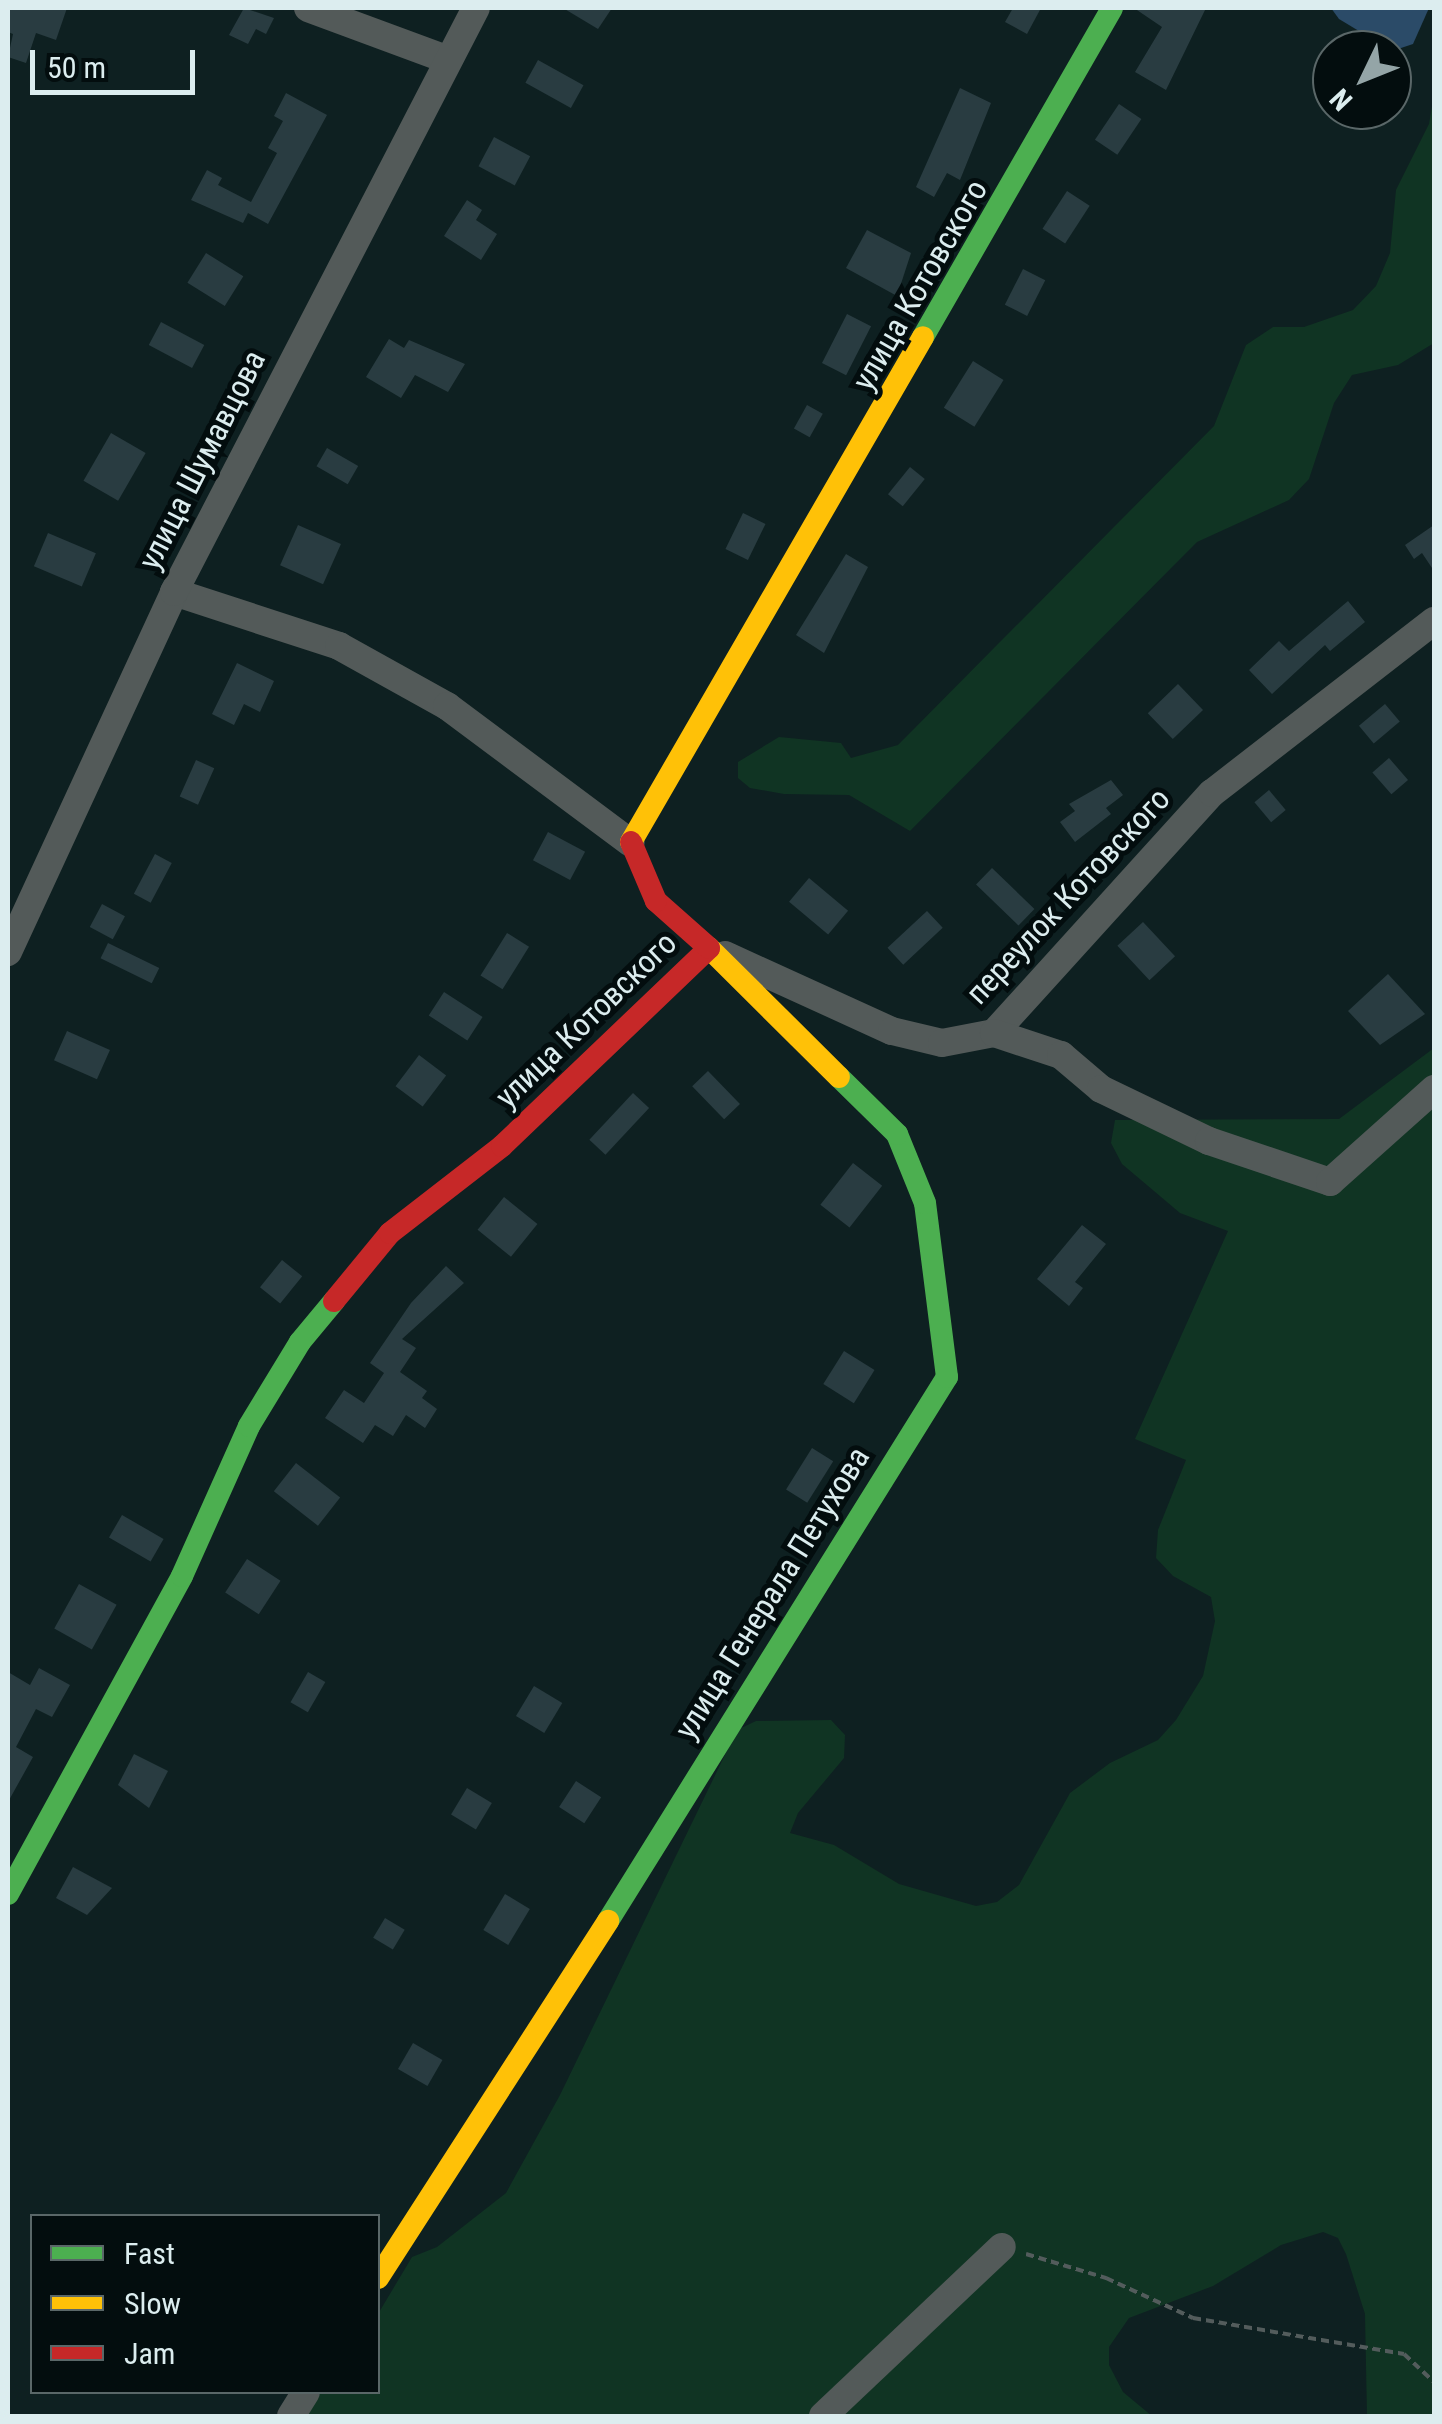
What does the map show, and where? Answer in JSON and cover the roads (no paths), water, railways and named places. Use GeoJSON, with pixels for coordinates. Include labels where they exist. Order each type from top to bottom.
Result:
{"type":"FeatureCollection","features":[{"type":"Feature","properties":{"kind":"street"},"geometry":{"type":"LineString","coordinates":[[308,8],[446,59]]}},
{"type":"Feature","properties":{"kind":"street","name":"улица Шумавцова"},"geometry":{"type":"LineString","coordinates":[[8,952],[174,592],[446,59],[476,8]]}},
{"type":"Feature","properties":{"kind":"street","name":"улица Котовского"},"geometry":{"type":"LineString","coordinates":[[8,1894],[182,1576],[249,1426],[300,1342],[390,1233],[502,1146],[665,997],[709,948],[656,901],[631,843],[1112,8]]}},
{"type":"Feature","properties":{"kind":"street"},"geometry":{"type":"LineString","coordinates":[[174,592],[339,646],[447,706],[631,843]]}},
{"type":"Feature","properties":{"kind":"street","name":"переулок Котовского"},"geometry":{"type":"LineString","coordinates":[[709,948],[892,1030],[942,1044],[994,1033],[1212,793],[1434,620]]}},
{"type":"Feature","properties":{"kind":"street","name":"улица Генерала Петухова"},"geometry":{"type":"LineString","coordinates":[[380,2275],[530,2047],[948,1376],[926,1204],[897,1134],[709,948]]}},
{"type":"Feature","properties":{"kind":"street"},"geometry":{"type":"LineString","coordinates":[[994,1033],[1061,1055],[1101,1089],[1209,1140],[1330,1182],[1434,1090]]}},
{"type":"Feature","properties":{"kind":"street"},"geometry":{"type":"LineString","coordinates":[[824,2416],[1002,2247]]}},
{"type":"Feature","properties":{"kind":"street"},"geometry":{"type":"LineString","coordinates":[[291,2416],[305,2394]]}},
{"type":"Feature","properties":{"kind":"water"},"geometry":{"type":"Polygon","coordinates":[[[1331,8],[1429,8],[1412,44],[1412,30],[1357,30],[1339,19],[1331,8]]]}}]}
